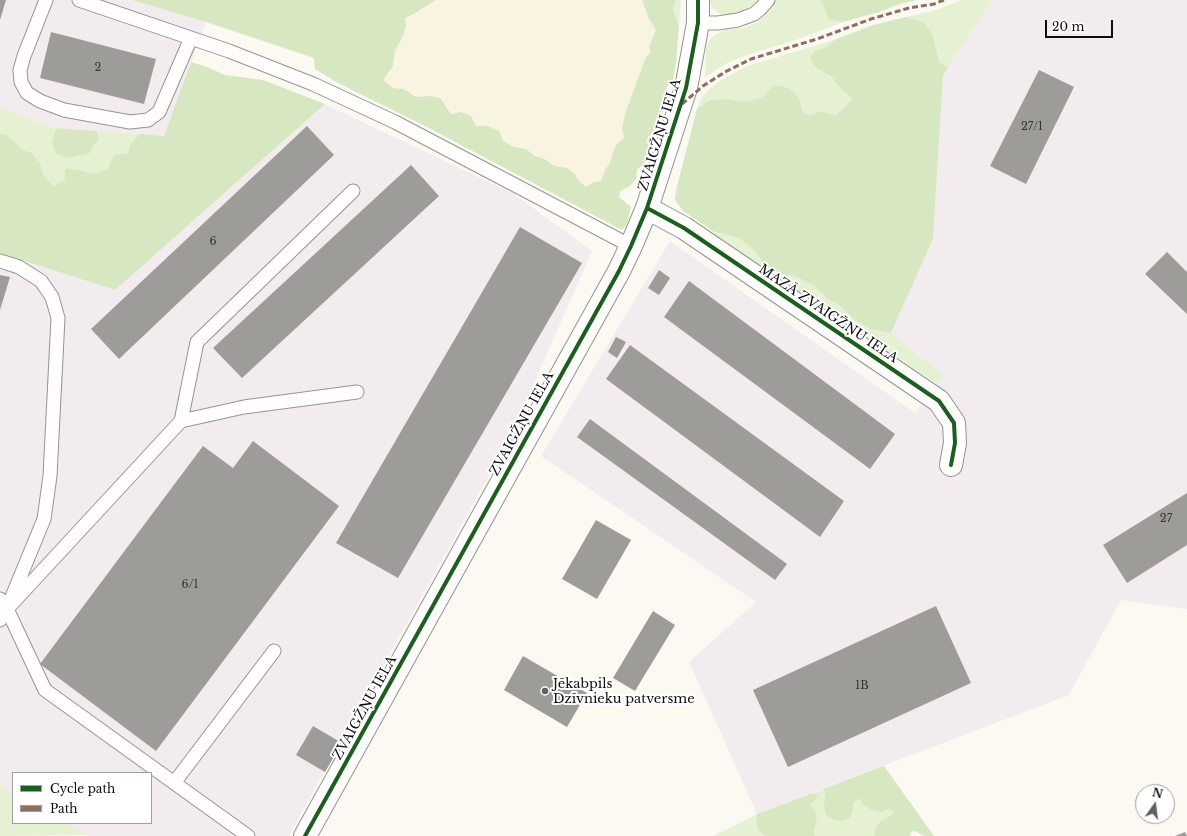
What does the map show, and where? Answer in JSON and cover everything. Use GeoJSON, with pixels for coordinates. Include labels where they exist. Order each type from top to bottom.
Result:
{"type":"FeatureCollection","features":[{"type":"Feature","properties":{"kind":"street","name":"ZVAIGŽŅU IELA"},"geometry":{"type":"LineString","coordinates":[[305,836],[616,278],[647,208],[686,88],[698,23],[698,0]]}},
{"type":"Feature","properties":{"kind":"street","name":"MAZĀ ZVAIGŽŅU IELA"},"geometry":{"type":"LineString","coordinates":[[647,208],[684,228],[939,401],[954,423],[955,443],[951,465]]}},
{"type":"Feature","properties":{"kind":"lane"},"geometry":{"type":"LineString","coordinates":[[46,0],[24,56],[20,70],[21,82],[27,93],[40,101],[64,110],[130,122],[148,120],[159,112],[191,38]]}},
{"type":"Feature","properties":{"kind":"lane"},"geometry":{"type":"LineString","coordinates":[[79,0],[229,51],[313,84],[395,122],[631,246]]}},
{"type":"Feature","properties":{"kind":"lane"},"geometry":{"type":"LineString","coordinates":[[698,23],[718,23],[738,20],[754,14],[768,0]]}},
{"type":"Feature","properties":{"kind":"lane"},"geometry":{"type":"LineString","coordinates":[[2,610],[181,421],[197,342],[353,191]]}},
{"type":"Feature","properties":{"kind":"lane"},"geometry":{"type":"LineString","coordinates":[[0,261],[19,267],[41,281],[52,297],[58,318],[50,476],[44,519],[2,610]]}},
{"type":"Feature","properties":{"kind":"lane"},"geometry":{"type":"LineString","coordinates":[[181,421],[244,407],[357,392]]}},
{"type":"Feature","properties":{"kind":"lane"},"geometry":{"type":"LineString","coordinates":[[2,610],[45,690],[248,836]]}},
{"type":"Feature","properties":{"kind":"lane"},"geometry":{"type":"LineString","coordinates":[[174,783],[274,651]]}},
{"type":"Feature","properties":{"kind":"shaded area"},"geometry":{"type":"Polygon","coordinates":[[[0,0],[132,0],[206,22],[164,136],[56,128],[0,108],[0,0]]]}},
{"type":"Feature","properties":{"kind":"shaded area"},"geometry":{"type":"Polygon","coordinates":[[[436,0],[642,0],[649,19],[656,30],[649,47],[651,53],[641,71],[634,91],[622,129],[624,138],[617,144],[601,181],[594,182],[586,187],[579,181],[574,173],[567,168],[555,166],[544,159],[535,156],[526,149],[514,147],[503,141],[488,126],[476,126],[471,116],[451,114],[446,105],[429,96],[416,97],[404,89],[393,88],[383,80],[393,66],[395,51],[406,27],[405,18],[436,0]]]}},
{"type":"Feature","properties":{"kind":"shaded area"},"geometry":{"type":"Polygon","coordinates":[[[992,0],[1187,0],[1187,609],[1121,600],[1069,695],[757,814],[689,662],[756,602],[541,456],[670,241],[915,413],[944,375],[891,333],[933,239],[943,76],[992,0]]]}},
{"type":"Feature","properties":{"kind":"shaded area"},"geometry":{"type":"Polygon","coordinates":[[[325,104],[514,194],[592,251],[511,436],[289,836],[87,836],[68,824],[152,824],[152,772],[12,772],[12,792],[0,785],[0,253],[115,290],[325,104]]]}},
{"type":"Feature","properties":{"kind":"green space"},"geometry":{"type":"Polygon","coordinates":[[[132,0],[436,0],[405,18],[406,27],[395,51],[393,66],[383,80],[393,88],[404,89],[416,97],[429,96],[440,98],[451,114],[461,112],[471,116],[476,126],[488,126],[499,131],[503,141],[514,147],[526,149],[535,156],[544,159],[555,166],[567,168],[574,173],[579,181],[586,187],[594,182],[601,181],[617,144],[624,138],[622,129],[625,114],[646,57],[651,53],[649,47],[656,30],[649,19],[642,0],[676,0],[673,10],[679,25],[676,64],[672,84],[667,86],[663,98],[666,101],[657,130],[649,146],[650,151],[645,163],[637,170],[636,179],[630,186],[620,191],[619,197],[631,207],[627,224],[622,230],[427,127],[338,83],[315,69],[314,58],[206,22],[132,0]]]}},
{"type":"Feature","properties":{"kind":"green space"},"geometry":{"type":"Polygon","coordinates":[[[676,0],[681,0],[679,25],[673,10],[676,0]]]}},
{"type":"Feature","properties":{"kind":"green space"},"geometry":{"type":"Polygon","coordinates":[[[710,0],[758,0],[741,12],[729,16],[720,14],[713,9],[710,0]]]}},
{"type":"Feature","properties":{"kind":"green space"},"geometry":{"type":"Polygon","coordinates":[[[776,0],[821,0],[829,20],[843,22],[796,40],[750,54],[727,63],[705,77],[706,48],[710,39],[716,34],[725,30],[744,28],[758,22],[770,10],[776,0]]]}},
{"type":"Feature","properties":{"kind":"green space"},"geometry":{"type":"Polygon","coordinates":[[[821,0],[917,0],[843,22],[829,20],[821,0]]]}},
{"type":"Feature","properties":{"kind":"green space"},"geometry":{"type":"Polygon","coordinates":[[[962,0],[992,0],[948,68],[939,62],[933,35],[906,17],[936,10],[962,0]]]}},
{"type":"Feature","properties":{"kind":"green space"},"geometry":{"type":"Polygon","coordinates":[[[906,17],[923,22],[933,35],[939,62],[948,68],[943,76],[933,239],[891,333],[870,329],[851,317],[837,303],[829,300],[814,286],[798,277],[780,274],[766,266],[752,248],[737,237],[714,232],[683,211],[675,200],[676,190],[697,109],[710,100],[729,99],[747,102],[762,97],[774,85],[789,88],[799,98],[803,112],[811,116],[819,111],[836,115],[852,99],[839,87],[832,77],[815,67],[810,59],[814,51],[827,47],[834,40],[873,25],[906,17]]]}},
{"type":"Feature","properties":{"kind":"green space"},"geometry":{"type":"Polygon","coordinates":[[[834,40],[827,47],[814,51],[815,67],[832,77],[839,87],[852,99],[836,115],[820,111],[811,116],[803,112],[799,98],[774,85],[762,97],[747,102],[729,99],[710,100],[697,109],[701,99],[708,90],[725,78],[747,66],[834,40]]]}},
{"type":"Feature","properties":{"kind":"green space"},"geometry":{"type":"Polygon","coordinates":[[[191,62],[225,75],[263,80],[325,104],[115,290],[0,253],[0,134],[7,135],[23,150],[32,153],[40,163],[43,174],[53,186],[65,180],[65,169],[79,170],[95,174],[108,168],[114,155],[128,153],[131,143],[140,134],[164,136],[191,62]]]}},
{"type":"Feature","properties":{"kind":"green space"},"geometry":{"type":"Polygon","coordinates":[[[0,108],[56,128],[52,142],[80,154],[90,153],[94,145],[99,140],[97,131],[140,134],[131,143],[128,153],[114,155],[108,168],[95,174],[79,170],[65,181],[53,186],[43,174],[40,163],[32,153],[23,150],[7,135],[0,134],[0,108]]]}},
{"type":"Feature","properties":{"kind":"green space"},"geometry":{"type":"Polygon","coordinates":[[[56,128],[97,131],[99,140],[94,145],[90,153],[68,158],[56,154],[52,142],[56,128]]]}},
{"type":"Feature","properties":{"kind":"green space"},"geometry":{"type":"Polygon","coordinates":[[[714,232],[737,237],[752,248],[766,266],[780,274],[799,277],[814,286],[829,300],[837,303],[851,317],[870,329],[891,333],[944,375],[937,384],[716,236],[714,232]]]}},
{"type":"Feature","properties":{"kind":"green space"},"geometry":{"type":"Polygon","coordinates":[[[884,766],[934,836],[924,836],[915,831],[911,832],[910,836],[874,836],[875,829],[879,823],[892,815],[894,811],[888,809],[881,812],[872,810],[863,805],[860,799],[853,803],[853,811],[850,818],[843,821],[834,820],[826,815],[824,808],[825,791],[823,789],[884,766]]]}},
{"type":"Feature","properties":{"kind":"green space"},"geometry":{"type":"Polygon","coordinates":[[[0,785],[12,792],[12,824],[68,824],[87,835],[0,836],[0,785]]]}},
{"type":"Feature","properties":{"kind":"green space"},"geometry":{"type":"Polygon","coordinates":[[[823,789],[825,791],[824,808],[853,811],[853,803],[860,799],[894,810],[892,815],[885,818],[875,829],[874,836],[815,836],[814,831],[817,822],[816,812],[810,805],[818,796],[813,793],[823,789]]]}},
{"type":"Feature","properties":{"kind":"green space"},"geometry":{"type":"Polygon","coordinates":[[[813,793],[818,796],[810,805],[816,812],[817,822],[814,831],[815,836],[765,836],[759,831],[756,823],[757,814],[813,793]]]}},
{"type":"Feature","properties":{"kind":"green space"},"geometry":{"type":"Polygon","coordinates":[[[757,814],[756,823],[759,831],[765,836],[713,836],[757,814]]]}},
{"type":"Feature","properties":{"kind":"building"},"geometry":{"type":"Polygon","coordinates":[[[0,0],[6,0],[0,20],[0,0]]]}},
{"type":"Feature","properties":{"kind":"building"},"geometry":{"type":"Polygon","coordinates":[[[51,32],[156,59],[144,104],[40,78],[51,32]]]}},
{"type":"Feature","properties":{"kind":"building"},"geometry":{"type":"Polygon","coordinates":[[[1039,70],[1074,87],[1026,184],[990,166],[1039,70]]]}},
{"type":"Feature","properties":{"kind":"building"},"geometry":{"type":"Polygon","coordinates":[[[307,126],[334,155],[119,359],[91,329],[307,126]]]}},
{"type":"Feature","properties":{"kind":"building"},"geometry":{"type":"Polygon","coordinates":[[[411,165],[439,196],[242,378],[213,348],[411,165]]]}},
{"type":"Feature","properties":{"kind":"building"},"geometry":{"type":"Polygon","coordinates":[[[520,227],[582,263],[398,578],[336,543],[520,227]]]}},
{"type":"Feature","properties":{"kind":"building"},"geometry":{"type":"Polygon","coordinates":[[[1167,252],[1187,272],[1187,314],[1145,274],[1167,252]]]}},
{"type":"Feature","properties":{"kind":"building"},"geometry":{"type":"Polygon","coordinates":[[[659,270],[670,278],[659,295],[648,288],[659,270]]]}},
{"type":"Feature","properties":{"kind":"building"},"geometry":{"type":"Polygon","coordinates":[[[0,275],[10,277],[0,310],[0,275]]]}},
{"type":"Feature","properties":{"kind":"building"},"geometry":{"type":"Polygon","coordinates":[[[689,281],[895,434],[870,469],[664,317],[689,281]]]}},
{"type":"Feature","properties":{"kind":"building"},"geometry":{"type":"Polygon","coordinates":[[[616,337],[626,342],[617,358],[608,352],[616,337]]]}},
{"type":"Feature","properties":{"kind":"building"},"geometry":{"type":"Polygon","coordinates":[[[630,345],[844,501],[820,537],[606,379],[630,345]]]}},
{"type":"Feature","properties":{"kind":"building"},"geometry":{"type":"Polygon","coordinates":[[[590,419],[787,564],[775,580],[577,437],[590,419]]]}},
{"type":"Feature","properties":{"kind":"building"},"geometry":{"type":"Polygon","coordinates":[[[253,441],[339,506],[156,751],[40,664],[203,446],[233,468],[253,441]]]}},
{"type":"Feature","properties":{"kind":"building"},"geometry":{"type":"Polygon","coordinates":[[[1187,493],[1187,545],[1127,583],[1103,545],[1187,493]]]}},
{"type":"Feature","properties":{"kind":"building"},"geometry":{"type":"Polygon","coordinates":[[[596,520],[631,540],[597,599],[562,579],[596,520]]]}},
{"type":"Feature","properties":{"kind":"building"},"geometry":{"type":"Polygon","coordinates":[[[936,606],[971,683],[788,767],[753,690],[936,606]]]}},
{"type":"Feature","properties":{"kind":"building"},"geometry":{"type":"Polygon","coordinates":[[[653,611],[675,625],[635,691],[613,678],[653,611]]]}},
{"type":"Feature","properties":{"kind":"building","name":"Jēkabpils Dzīvnieku patversme"},"geometry":{"type":"Polygon","coordinates":[[[523,656],[587,693],[567,727],[504,690],[523,656]]]}},
{"type":"Feature","properties":{"kind":"building"},"geometry":{"type":"Polygon","coordinates":[[[313,726],[342,743],[325,772],[296,755],[313,726]]]}},
{"type":"Feature","properties":{"kind":"building"},"geometry":{"type":"Polygon","coordinates":[[[1185,832],[1187,836],[1175,836],[1185,832]]]}},
{"type":"Feature","properties":{"kind":"marked path"},"geometry":{"type":"LineString","coordinates":[[682,104],[703,86],[725,72],[751,59],[817,39],[871,19],[909,8],[934,4],[944,0]]}},
{"type":"Feature","properties":{"kind":"cycle path"},"geometry":{"type":"LineString","coordinates":[[305,836],[619,271],[631,246],[647,208],[686,88],[698,23],[698,0]]}},
{"type":"Feature","properties":{"kind":"cycle path"},"geometry":{"type":"LineString","coordinates":[[647,208],[684,228],[939,401],[954,423],[955,443],[951,465]]}},
{"type":"Feature","properties":{"kind":"place","name":"Jēkabpils Dzīvnieku patversme"},"geometry":{"type":"Point","coordinates":[545,691]}}]}
